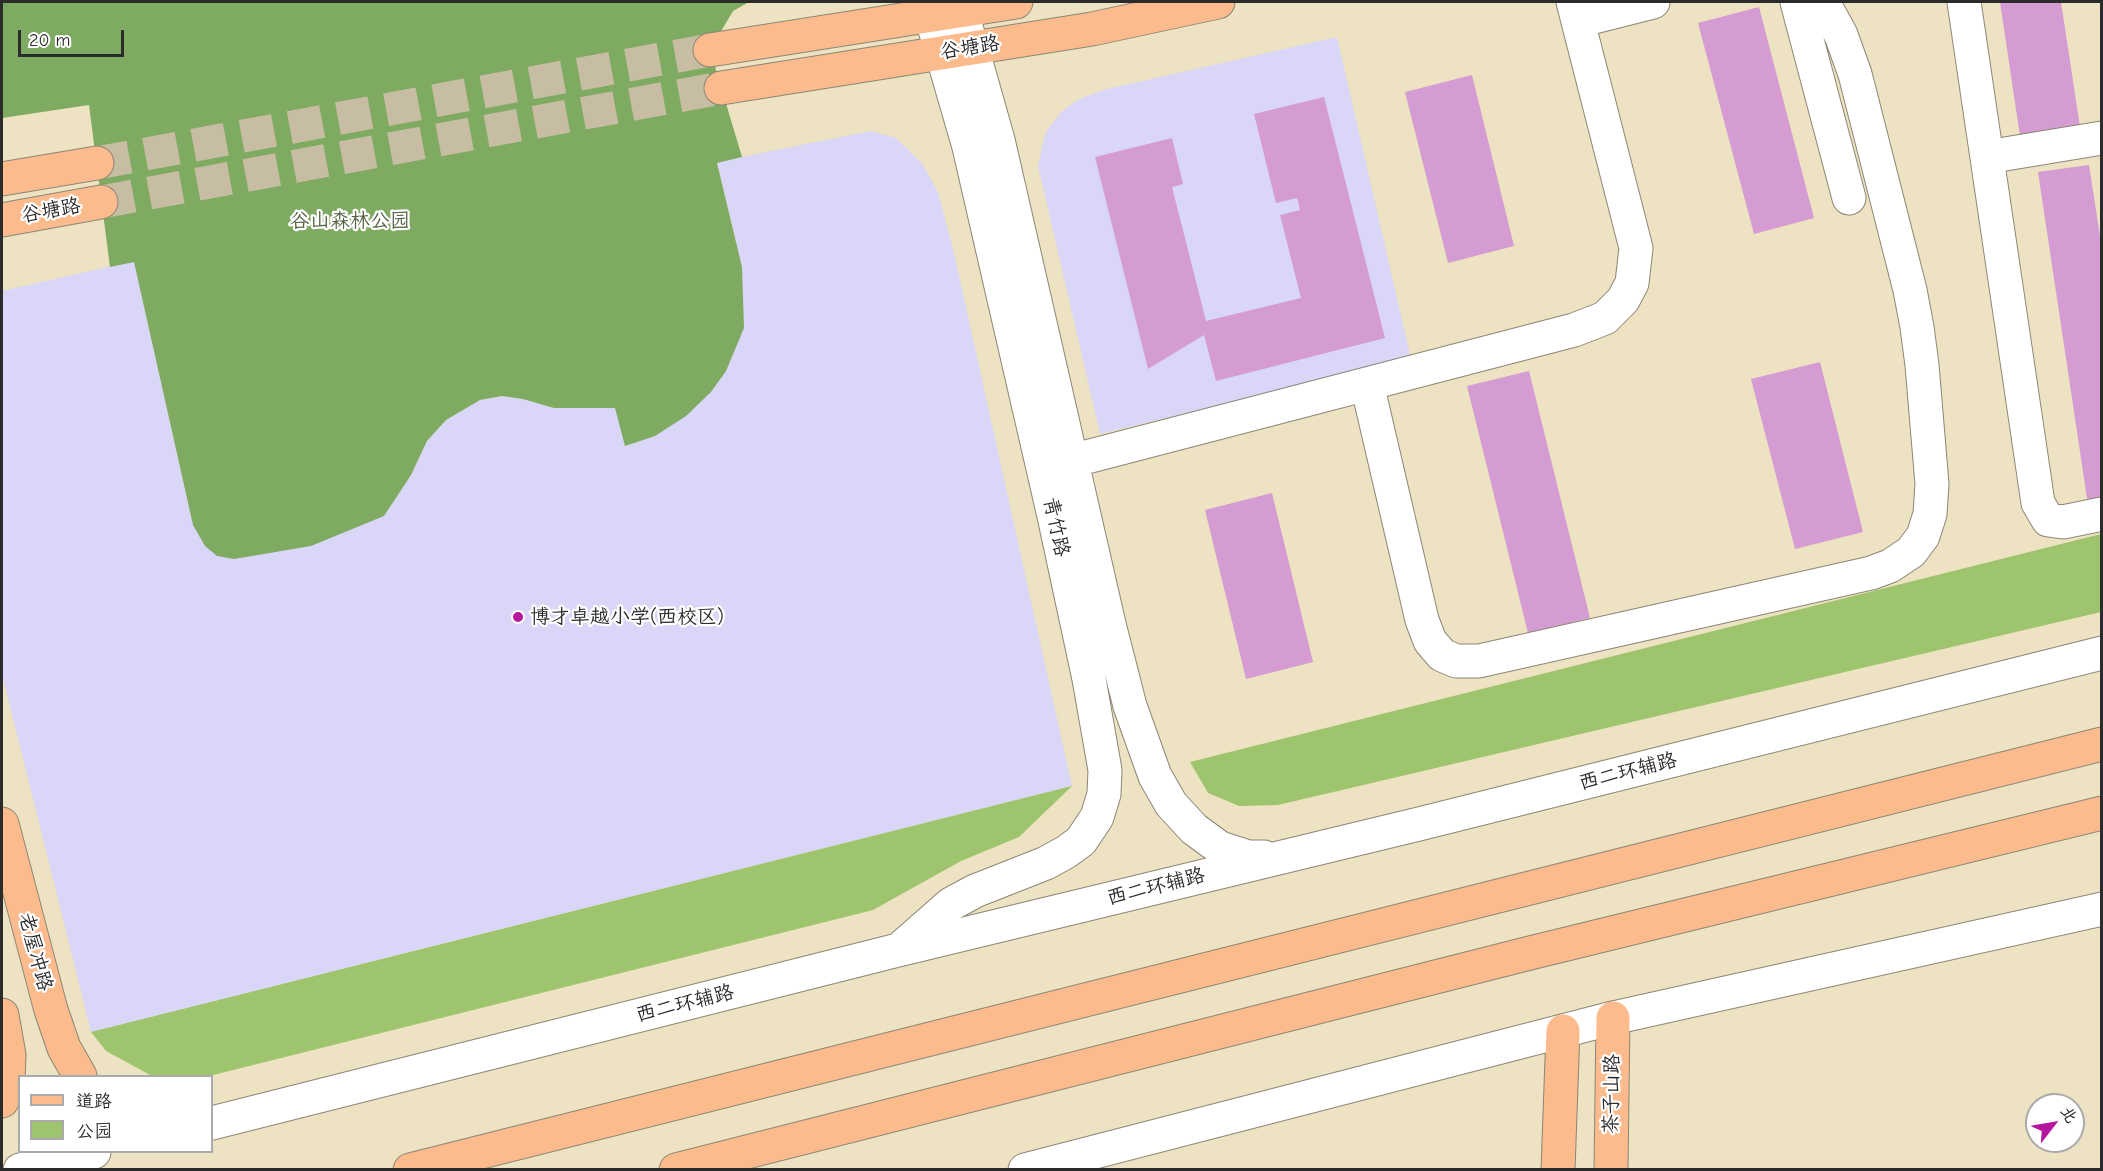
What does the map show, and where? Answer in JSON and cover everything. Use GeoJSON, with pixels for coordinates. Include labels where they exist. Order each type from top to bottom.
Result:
{"type":"FeatureCollection","features":[{"type":"Feature","properties":{"kind":"main road","name":"谷塘路"},"geometry":{"type":"LineString","coordinates":[[710,50],[945,7],[1016,2]]}},
{"type":"Feature","properties":{"kind":"main road","name":"谷塘路"},"geometry":{"type":"LineString","coordinates":[[721,88],[1092,29],[1218,2]]}},
{"type":"Feature","properties":{"kind":"main road","name":"谷塘路"},"geometry":{"type":"LineString","coordinates":[[2,179],[97,163]]}},
{"type":"Feature","properties":{"kind":"main road","name":"谷塘路"},"geometry":{"type":"LineString","coordinates":[[2,220],[101,202]]}},
{"type":"Feature","properties":{"kind":"main road"},"geometry":{"type":"LineString","coordinates":[[410,1170],[2102,744]]}},
{"type":"Feature","properties":{"kind":"main road"},"geometry":{"type":"LineString","coordinates":[[676,1170],[1530,953],[2102,813]]}},
{"type":"Feature","properties":{"kind":"main road","name":"老屋冲路"},"geometry":{"type":"LineString","coordinates":[[2,824],[51,1010],[64,1048],[79,1075]]}},
{"type":"Feature","properties":{"kind":"main road"},"geometry":{"type":"LineString","coordinates":[[2,1015],[9,1055],[8,1080],[2,1101]]}},
{"type":"Feature","properties":{"kind":"main road","name":"茶子山路"},"geometry":{"type":"LineString","coordinates":[[1611,1170],[1614,1018]]}},
{"type":"Feature","properties":{"kind":"main road"},"geometry":{"type":"LineString","coordinates":[[1558,1170],[1563,1031]]}},
{"type":"Feature","properties":{"kind":"street"},"geometry":{"type":"LineString","coordinates":[[1058,465],[1590,325],[1605,318],[1623,300],[1632,283],[1636,248],[1576,11],[1653,2]]}},
{"type":"Feature","properties":{"kind":"street"},"geometry":{"type":"LineString","coordinates":[[1797,2],[1849,198]]}},
{"type":"Feature","properties":{"kind":"street"},"geometry":{"type":"LineString","coordinates":[[1367,384],[1422,620],[1430,641],[1442,655],[1456,661],[1479,661],[1871,573],[1890,566],[1911,552],[1923,536],[1930,514],[1932,484],[1917,327],[1910,290],[1856,74],[1841,35],[1823,2]]}},
{"type":"Feature","properties":{"kind":"street"},"geometry":{"type":"LineString","coordinates":[[1964,2],[2038,503],[2048,520],[2064,522],[2102,514]]}},
{"type":"Feature","properties":{"kind":"street","name":"青竹路"},"geometry":{"type":"LineString","coordinates":[[945,7],[957,50],[969,147],[1058,465],[1109,624],[1130,705],[1155,776],[1171,804],[1194,829],[1220,848],[1248,857],[1284,856]]}},
{"type":"Feature","properties":{"kind":"street"},"geometry":{"type":"LineString","coordinates":[[1987,157],[2102,138]]}},
{"type":"Feature","properties":{"kind":"street","name":"青竹路"},"geometry":{"type":"LineString","coordinates":[[898,951],[951,904],[975,891],[1046,863],[1074,847],[1081,841],[1097,817],[1104,794],[1105,770],[1089,680],[1058,465]]}},
{"type":"Feature","properties":{"kind":"street","name":"西二环辅路"},"geometry":{"type":"LineString","coordinates":[[213,1123],[2102,653]]}},
{"type":"Feature","properties":{"kind":"street"},"geometry":{"type":"LineString","coordinates":[[1025,1170],[1614,1018],[2102,909]]}},
{"type":"Feature","properties":{"kind":"street"},"geometry":{"type":"LineString","coordinates":[[20,1170],[90,1153]]}},
{"type":"Feature","properties":{"kind":"shaded area"},"geometry":{"type":"Polygon","coordinates":[[[1337,37],[1411,359],[1100,434],[1038,166],[1045,133],[1061,112],[1079,99],[1107,89],[1337,37]]]}},
{"type":"Feature","properties":{"kind":"shaded area","name":"博才卓越小学(西校区)"},"geometry":{"type":"Polygon","coordinates":[[[871,131],[896,138],[922,163],[938,192],[954,253],[1072,786],[91,1032],[2,674],[2,291],[134,261],[193,525],[384,516],[411,475],[427,441],[446,420],[480,400],[502,396],[554,408],[615,408],[742,267],[717,162],[871,131]]]}},
{"type":"Feature","properties":{"kind":"green space","name":"谷山森林公园"},"geometry":{"type":"Polygon","coordinates":[[[2,2],[749,2],[733,11],[710,50],[742,157],[717,163],[742,267],[744,328],[726,371],[711,392],[686,416],[655,436],[625,446],[615,408],[554,408],[502,396],[480,400],[446,420],[427,441],[411,475],[384,516],[311,546],[234,559],[217,556],[205,546],[193,525],[134,262],[110,267],[89,105],[2,118],[2,2]]]}},
{"type":"Feature","properties":{"kind":"green space"},"geometry":{"type":"Polygon","coordinates":[[[2101,534],[2101,612],[1278,805],[1239,806],[1208,793],[1190,762],[2101,534]]]}},
{"type":"Feature","properties":{"kind":"green space"},"geometry":{"type":"Polygon","coordinates":[[[1072,786],[1019,837],[961,861],[873,910],[213,1075],[150,1075],[106,1051],[91,1032],[1072,786]]]}},
{"type":"Feature","properties":{"kind":"building"},"geometry":{"type":"Polygon","coordinates":[[[2000,2],[2061,2],[2080,127],[2020,136],[2000,2]]]}},
{"type":"Feature","properties":{"kind":"building"},"geometry":{"type":"Polygon","coordinates":[[[1759,7],[1814,218],[1754,234],[1698,23],[1759,7]]]}},
{"type":"Feature","properties":{"kind":"building"},"geometry":{"type":"Polygon","coordinates":[[[1472,75],[1514,246],[1448,263],[1405,92],[1472,75]]]}},
{"type":"Feature","properties":{"kind":"building"},"geometry":{"type":"Polygon","coordinates":[[[1324,97],[1385,338],[1216,381],[1204,335],[1148,369],[1095,157],[1172,138],[1183,184],[1172,187],[1206,321],[1301,298],[1280,215],[1300,210],[1297,198],[1276,203],[1254,114],[1324,97]]]}},
{"type":"Feature","properties":{"kind":"building"},"geometry":{"type":"Polygon","coordinates":[[[2089,165],[2102,249],[2102,503],[2088,505],[2038,172],[2089,165]]]}},
{"type":"Feature","properties":{"kind":"building"},"geometry":{"type":"Polygon","coordinates":[[[1820,362],[1863,532],[1795,549],[1751,379],[1820,362]]]}},
{"type":"Feature","properties":{"kind":"building"},"geometry":{"type":"Polygon","coordinates":[[[1529,371],[1590,618],[1528,633],[1467,386],[1529,371]]]}},
{"type":"Feature","properties":{"kind":"building"},"geometry":{"type":"Polygon","coordinates":[[[1272,493],[1313,662],[1246,679],[1205,510],[1272,493]]]}},
{"type":"Feature","properties":{"kind":"tunnel"},"geometry":{"type":"LineString","coordinates":[[97,163],[710,50]]}},
{"type":"Feature","properties":{"kind":"tunnel"},"geometry":{"type":"LineString","coordinates":[[101,202],[721,88]]}},
{"type":"Feature","properties":{"kind":"place","name":"博才卓越小学(西校区)"},"geometry":{"type":"Point","coordinates":[518,617]}}]}
